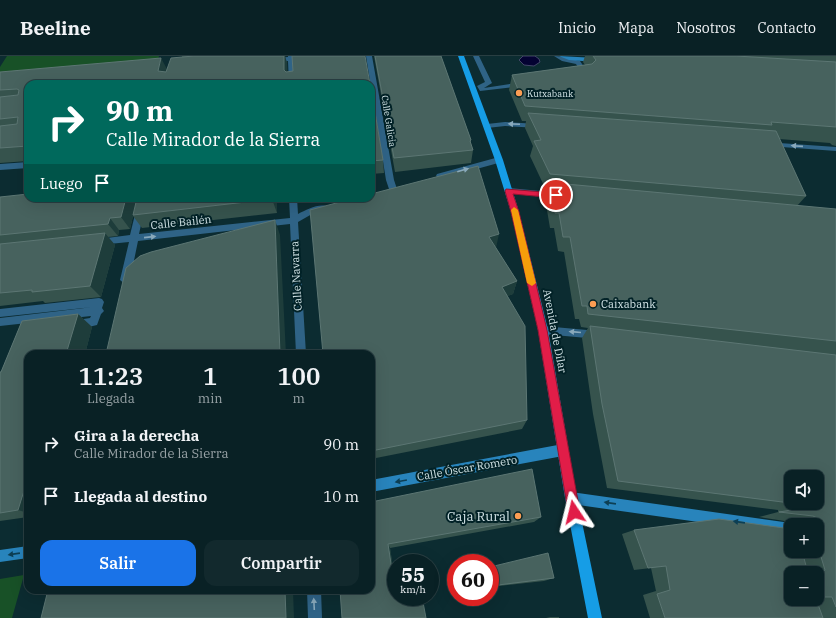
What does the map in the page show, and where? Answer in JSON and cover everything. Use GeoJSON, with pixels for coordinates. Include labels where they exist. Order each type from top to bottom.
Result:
{"type":"FeatureCollection","features":[{"type":"Feature","properties":{"kind":"main road","name":"Avenida de Dílar"},"geometry":{"type":"LineString","coordinates":[[461,56],[499,160],[515,212],[542,330],[571,498],[595,618]]}},
{"type":"Feature","properties":{"kind":"street","name":"Calle Galicia"},"geometry":{"type":"LineString","coordinates":[[369,56],[373,80]]}},
{"type":"Feature","properties":{"kind":"street"},"geometry":{"type":"LineString","coordinates":[[476,56],[489,83],[480,86],[482,90],[533,83]]}},
{"type":"Feature","properties":{"kind":"street"},"geometry":{"type":"LineString","coordinates":[[557,56],[564,60],[578,62],[587,76],[580,77]]}},
{"type":"Feature","properties":{"kind":"street"},"geometry":{"type":"LineString","coordinates":[[562,56],[569,58],[600,60]]}},
{"type":"Feature","properties":{"kind":"street"},"geometry":{"type":"LineString","coordinates":[[264,61],[292,57],[292,80]]}},
{"type":"Feature","properties":{"kind":"street","name":"Calle Galicia"},"geometry":{"type":"LineString","coordinates":[[375,91],[390,180],[393,189]]}},
{"type":"Feature","properties":{"kind":"street"},"geometry":{"type":"LineString","coordinates":[[487,126],[505,124],[544,127]]}},
{"type":"Feature","properties":{"kind":"street"},"geometry":{"type":"LineString","coordinates":[[759,143],[836,149]]}},
{"type":"Feature","properties":{"kind":"street"},"geometry":{"type":"LineString","coordinates":[[430,179],[499,160]]}},
{"type":"Feature","properties":{"kind":"street"},"geometry":{"type":"LineString","coordinates":[[0,167],[24,165]]}},
{"type":"Feature","properties":{"kind":"street"},"geometry":{"type":"LineString","coordinates":[[508,191],[572,197]]}},
{"type":"Feature","properties":{"kind":"street"},"geometry":{"type":"LineString","coordinates":[[122,291],[142,202]]}},
{"type":"Feature","properties":{"kind":"street","name":"Calle Navarra"},"geometry":{"type":"LineString","coordinates":[[293,202],[301,350]]}},
{"type":"Feature","properties":{"kind":"street","name":"Calle Bailén"},"geometry":{"type":"LineString","coordinates":[[89,244],[293,221],[309,212],[332,206]]}},
{"type":"Feature","properties":{"kind":"street"},"geometry":{"type":"LineString","coordinates":[[0,313],[99,302],[98,311],[94,322],[34,328]]}},
{"type":"Feature","properties":{"kind":"street"},"geometry":{"type":"LineString","coordinates":[[0,322],[98,311]]}},
{"type":"Feature","properties":{"kind":"street"},"geometry":{"type":"LineString","coordinates":[[542,330],[611,336]]}},
{"type":"Feature","properties":{"kind":"street","name":"Calle Óscar Romero"},"geometry":{"type":"LineString","coordinates":[[375,485],[563,450]]}},
{"type":"Feature","properties":{"kind":"street"},"geometry":{"type":"LineString","coordinates":[[571,498],[784,532]]}},
{"type":"Feature","properties":{"kind":"street"},"geometry":{"type":"LineString","coordinates":[[0,556],[24,553]]}},
{"type":"Feature","properties":{"kind":"street"},"geometry":{"type":"LineString","coordinates":[[314,594],[315,618]]}},
{"type":"Feature","properties":{"kind":"green space"},"geometry":{"type":"Polygon","coordinates":[[[7,56],[159,56],[157,64],[0,76],[0,67],[7,56]]]}},
{"type":"Feature","properties":{"kind":"green space"},"geometry":{"type":"Polygon","coordinates":[[[24,575],[12,618],[0,618],[0,579],[24,575]]]}},
{"type":"Feature","properties":{"kind":"shaded area"},"geometry":{"type":"Polygon","coordinates":[[[523,56],[535,56],[540,62],[534,66],[524,65],[519,60],[523,56]]]}},
{"type":"Feature","properties":{"kind":"building"},"geometry":{"type":"Polygon","coordinates":[[[194,56],[284,56],[284,70],[286,72],[293,71],[292,56],[365,56],[369,80],[24,80],[24,146],[0,148],[0,126],[17,124],[18,117],[0,119],[0,97],[18,95],[19,90],[0,90],[0,72],[161,58],[158,71],[166,72],[171,58],[194,56]]]}},
{"type":"Feature","properties":{"kind":"building"},"geometry":{"type":"Polygon","coordinates":[[[375,56],[441,56],[471,140],[473,150],[394,158],[375,56]]]}},
{"type":"Feature","properties":{"kind":"building"},"geometry":{"type":"Polygon","coordinates":[[[593,56],[736,56],[836,62],[836,127],[771,122],[772,125],[525,106],[512,75],[592,64],[596,60],[593,56]]]}},
{"type":"Feature","properties":{"kind":"building"},"geometry":{"type":"Polygon","coordinates":[[[375,112],[383,160],[375,161],[375,112]]]}},
{"type":"Feature","properties":{"kind":"building"},"geometry":{"type":"Polygon","coordinates":[[[528,113],[776,131],[806,196],[550,174],[534,141],[541,140],[528,113]]]}},
{"type":"Feature","properties":{"kind":"building"},"geometry":{"type":"Polygon","coordinates":[[[478,166],[499,234],[489,237],[517,281],[502,287],[525,326],[527,420],[375,450],[375,350],[323,350],[310,210],[340,202],[375,202],[375,193],[478,166]]]}},
{"type":"Feature","properties":{"kind":"building"},"geometry":{"type":"Polygon","coordinates":[[[555,183],[836,209],[836,341],[588,314],[587,306],[582,306],[570,237],[563,237],[559,213],[555,213],[551,188],[556,186],[555,183]]]}},
{"type":"Feature","properties":{"kind":"building"},"geometry":{"type":"Polygon","coordinates":[[[24,194],[24,202],[125,202],[121,217],[110,218],[108,224],[0,235],[0,197],[24,194]]]}},
{"type":"Feature","properties":{"kind":"building"},"geometry":{"type":"Polygon","coordinates":[[[136,202],[246,202],[133,215],[136,202]]]}},
{"type":"Feature","properties":{"kind":"building"},"geometry":{"type":"Polygon","coordinates":[[[275,220],[280,350],[107,350],[126,268],[140,256],[275,220]]]}},
{"type":"Feature","properties":{"kind":"building"},"geometry":{"type":"Polygon","coordinates":[[[105,233],[90,286],[32,292],[32,290],[0,293],[0,244],[105,233]]]}},
{"type":"Feature","properties":{"kind":"building"},"geometry":{"type":"Polygon","coordinates":[[[78,314],[67,350],[24,350],[24,491],[18,510],[0,513],[0,372],[22,321],[78,314]]]}},
{"type":"Feature","properties":{"kind":"building"},"geometry":{"type":"Polygon","coordinates":[[[590,326],[836,355],[836,607],[832,597],[824,597],[825,570],[821,558],[824,558],[824,518],[779,512],[792,510],[824,510],[824,470],[784,470],[784,502],[618,481],[602,404],[590,326]]]}},
{"type":"Feature","properties":{"kind":"building"},"geometry":{"type":"Polygon","coordinates":[[[532,469],[541,517],[388,544],[390,554],[387,554],[387,606],[424,606],[426,618],[342,618],[340,594],[375,594],[375,501],[532,469]]]}},
{"type":"Feature","properties":{"kind":"building"},"geometry":{"type":"Polygon","coordinates":[[[719,519],[784,528],[784,558],[804,558],[806,566],[784,566],[784,606],[819,606],[823,618],[665,618],[657,594],[670,590],[666,566],[648,568],[634,530],[719,519]]]}},
{"type":"Feature","properties":{"kind":"building"},"geometry":{"type":"Polygon","coordinates":[[[548,553],[554,578],[499,585],[499,565],[548,553]]]}},
{"type":"Feature","properties":{"kind":"building"},"geometry":{"type":"Polygon","coordinates":[[[47,594],[285,594],[286,618],[41,618],[47,594]]]}},
{"type":"Feature","properties":{"kind":"slow traffic"},"geometry":{"type":"LineString","coordinates":[[514,210],[532,283]]}},
{"type":"Feature","properties":{"kind":"place","name":"Kutxabank"},"geometry":{"type":"Point","coordinates":[519,93]}},
{"type":"Feature","properties":{"kind":"place","name":"Caixabank"},"geometry":{"type":"Point","coordinates":[593,304]}},
{"type":"Feature","properties":{"kind":"place","name":"Caja Rural"},"geometry":{"type":"Point","coordinates":[518,516]}},
{"type":"Feature","properties":{"kind":"route"},"geometry":{"type":"LineString","coordinates":[[556,195],[508,191],[515,212],[542,330],[574,512]]}}]}
